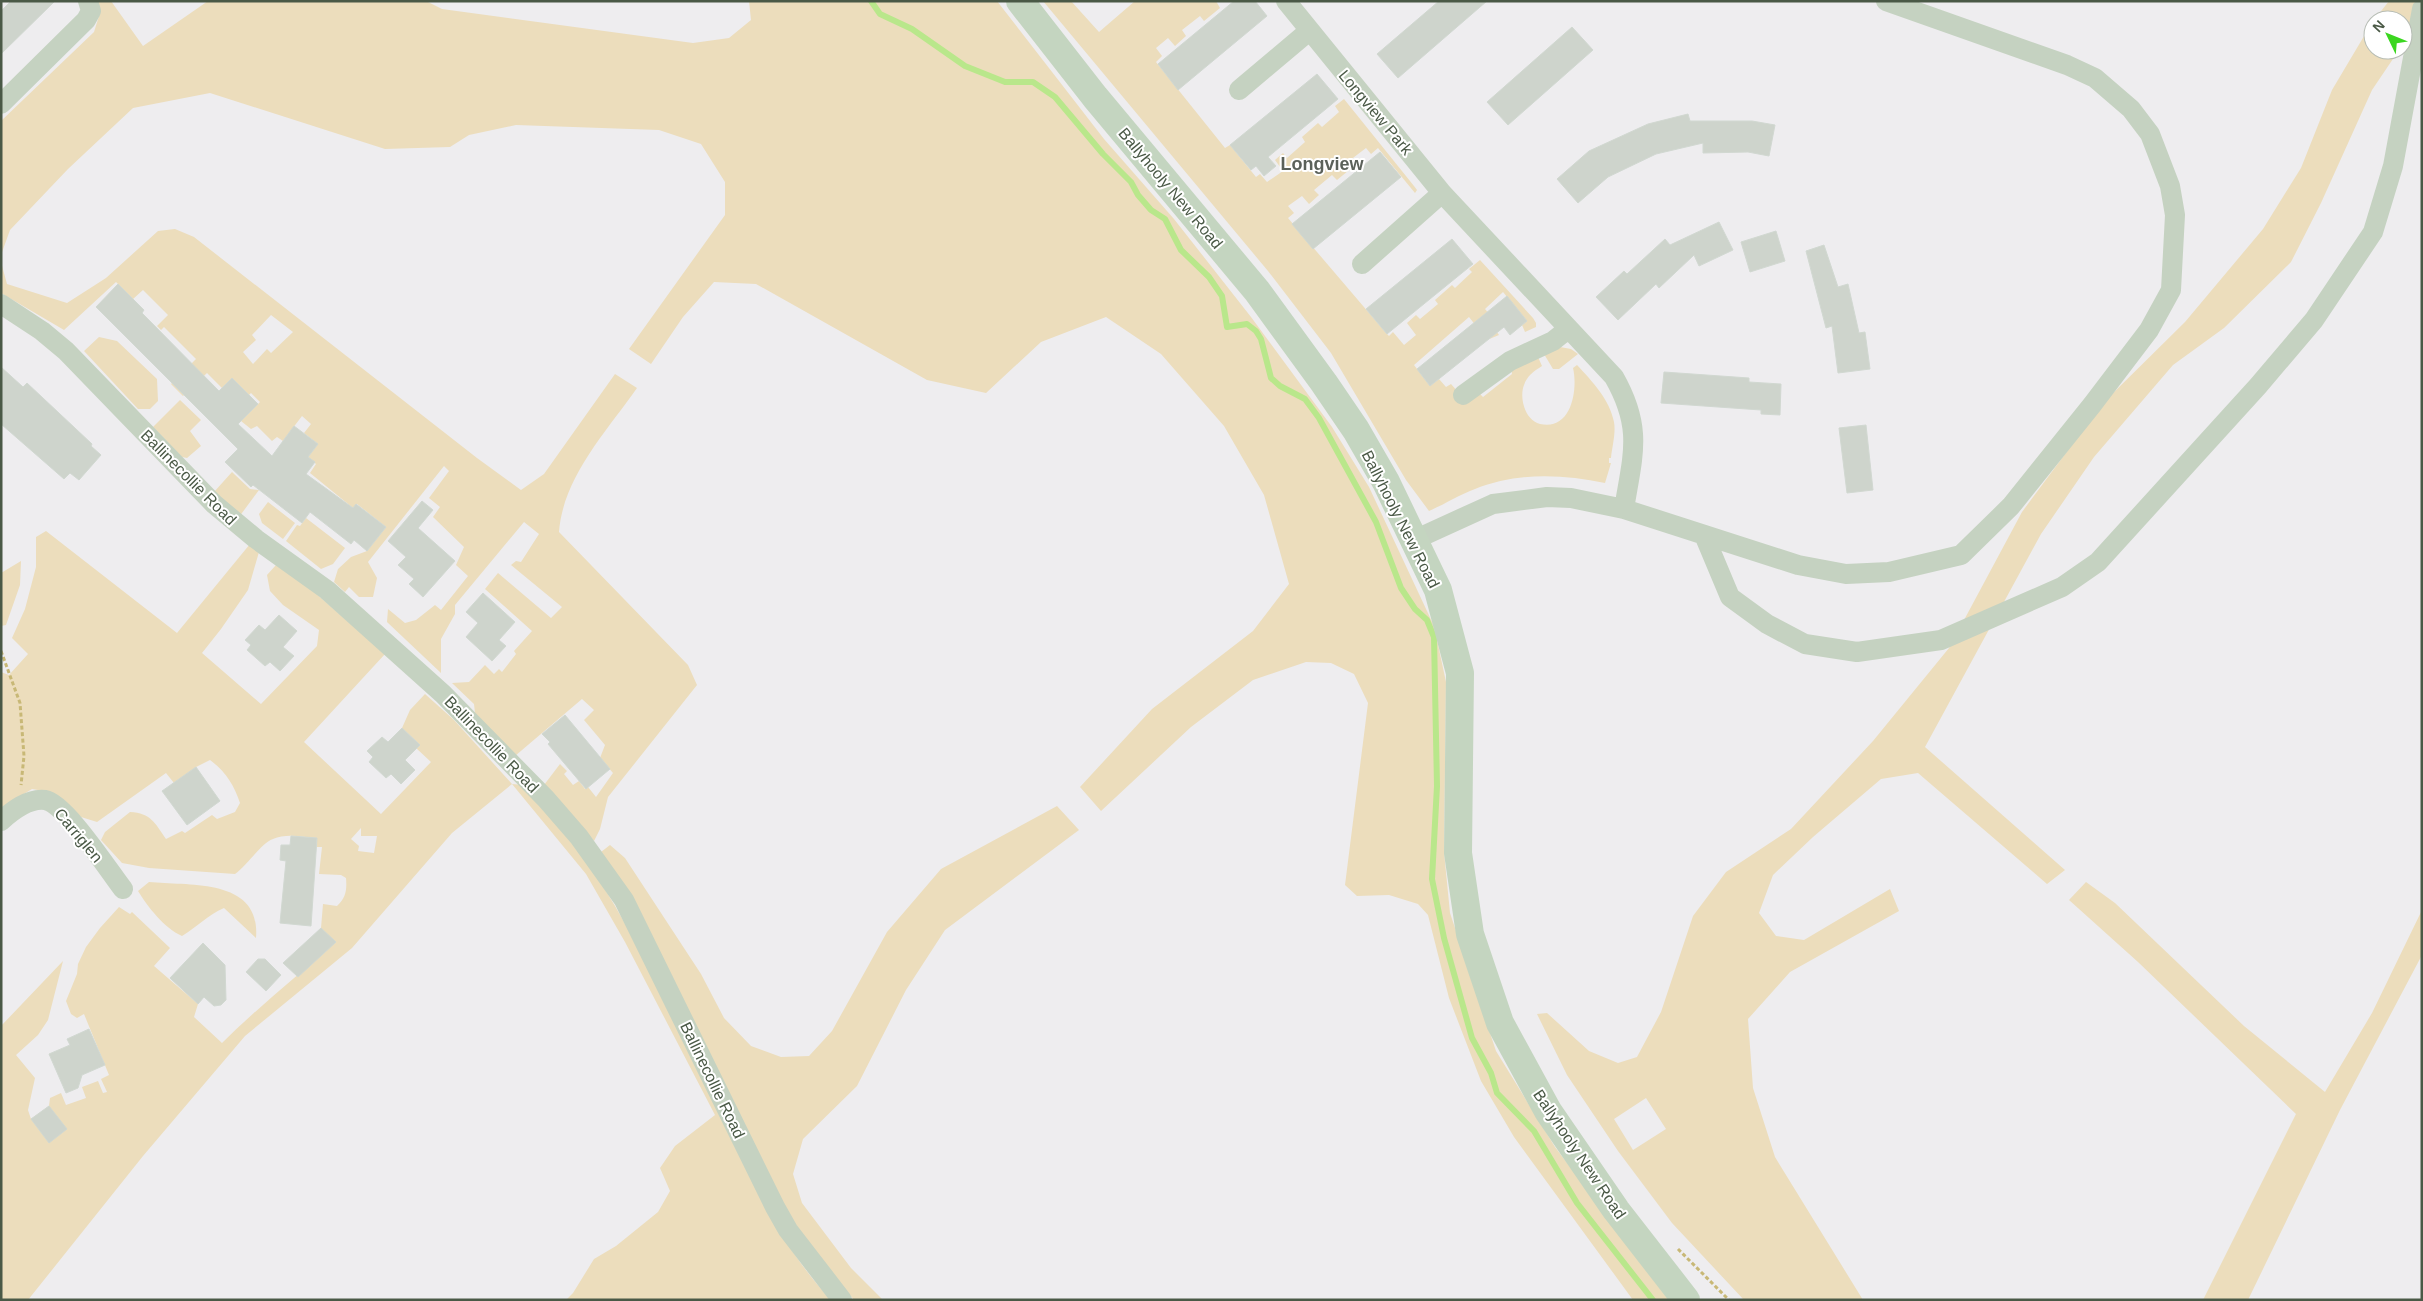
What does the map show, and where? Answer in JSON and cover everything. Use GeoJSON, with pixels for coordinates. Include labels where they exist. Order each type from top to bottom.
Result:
{"type":"FeatureCollection","features":[{"type":"Feature","properties":{"kind":"main road","name":"Ballyhooly New Road"},"geometry":{"type":"LineString","coordinates":[[1020,1],[1095,97],[1257,291],[1356,430],[1386,482],[1438,590],[1460,673],[1458,853],[1470,934],[1500,1023],[1548,1111],[1616,1210],[1686,1300]]}},
{"type":"Feature","properties":{"kind":"street"},"geometry":{"type":"LineString","coordinates":[[1,104],[86,20],[91,10],[88,1]]}},
{"type":"Feature","properties":{"kind":"street","name":"Longview Park"},"geometry":{"type":"LineString","coordinates":[[1286,1],[1442,193],[1614,377],[1632,414],[1634,434],[1633,456],[1624,508]]}},
{"type":"Feature","properties":{"kind":"street"},"geometry":{"type":"LineString","coordinates":[[1414,540],[1493,504],[1520,499],[1571,498],[1624,508],[1798,565],[1846,574],[1889,572],[1961,555],[2011,506],[2149,330],[2171,290],[2175,215],[2170,186],[2150,134],[2131,109],[2096,78],[2067,65],[1886,1]]}},
{"type":"Feature","properties":{"kind":"street"},"geometry":{"type":"LineString","coordinates":[[1704,535],[1730,597],[1767,624],[1805,644],[1857,652],[1941,640],[2062,587],[2098,562],[2258,386],[2314,320],[2373,232],[2393,166],[2422,9]]}},
{"type":"Feature","properties":{"kind":"street"},"geometry":{"type":"LineString","coordinates":[[1239,90],[1309,31]]}},
{"type":"Feature","properties":{"kind":"street"},"geometry":{"type":"LineString","coordinates":[[1362,264],[1442,193]]}},
{"type":"Feature","properties":{"kind":"street","name":"Ballinecollie Road"},"geometry":{"type":"LineString","coordinates":[[1,304],[42,331],[66,352],[214,504],[256,539],[327,590],[443,694],[533,786],[579,837],[624,900],[788,1230],[842,1300]]}},
{"type":"Feature","properties":{"kind":"street"},"geometry":{"type":"LineString","coordinates":[[1463,394],[1510,361],[1553,341],[1568,329]]}},
{"type":"Feature","properties":{"kind":"street","name":"Carriglen"},"geometry":{"type":"LineString","coordinates":[[1,822],[17,808],[33,800],[46,800],[58,807],[75,825],[123,889]]}},
{"type":"Feature","properties":{"kind":"path"},"geometry":{"type":"LineString","coordinates":[[1,651],[20,702],[24,756],[21,794],[17,808]]}},
{"type":"Feature","properties":{"kind":"path"},"geometry":{"type":"LineString","coordinates":[[1678,1248],[1729,1300]]}},
{"type":"Feature","properties":{"kind":"shaded area"},"geometry":{"type":"Polygon","coordinates":[[[94,1],[111,1],[143,46],[208,1],[426,1],[442,9],[693,43],[729,38],[751,20],[749,1],[997,1],[1104,139],[1174,219],[1251,317],[1332,427],[1369,487],[1434,626],[1446,682],[1444,852],[1450,913],[1496,1051],[1555,1147],[1670,1300],[1633,1300],[1514,1137],[1481,1081],[1449,998],[1428,915],[1418,904],[1389,895],[1357,896],[1345,885],[1368,703],[1354,674],[1331,663],[1306,662],[1253,680],[1191,727],[1101,811],[1080,787],[1152,709],[1253,631],[1289,584],[1264,495],[1224,426],[1161,354],[1106,317],[1041,342],[986,393],[927,380],[756,284],[714,282],[683,317],[651,364],[629,349],[725,215],[725,182],[701,144],[659,130],[516,125],[469,135],[450,147],[385,149],[210,93],[133,108],[68,169],[10,230],[1,255],[1,121],[94,32],[100,13],[94,1]]]}},
{"type":"Feature","properties":{"kind":"shaded area"},"geometry":{"type":"Polygon","coordinates":[[[1043,1],[1071,1],[1099,32],[1135,1],[1216,1],[1220,8],[1204,21],[1200,16],[1182,30],[1186,36],[1175,46],[1168,38],[1156,48],[1162,56],[1156,62],[1225,148],[1230,145],[1256,177],[1260,174],[1267,182],[1283,171],[1275,160],[1283,153],[1287,158],[1305,142],[1302,137],[1318,123],[1322,127],[1339,112],[1335,106],[1344,99],[1417,190],[1415,193],[1378,148],[1371,154],[1366,148],[1349,161],[1354,166],[1337,180],[1332,175],[1314,190],[1319,195],[1309,204],[1302,196],[1288,206],[1294,213],[1288,218],[1387,334],[1389,336],[1393,332],[1404,345],[1416,335],[1407,323],[1416,315],[1420,319],[1438,304],[1435,300],[1452,285],[1455,288],[1472,272],[1469,269],[1480,260],[1533,318],[1536,327],[1525,332],[1522,325],[1527,321],[1503,292],[1485,309],[1498,324],[1494,328],[1499,335],[1487,340],[1469,317],[1414,365],[1430,386],[1439,379],[1446,387],[1451,384],[1467,402],[1479,393],[1483,397],[1512,374],[1511,367],[1538,357],[1542,366],[1531,374],[1525,382],[1522,396],[1524,408],[1535,422],[1551,424],[1559,421],[1566,415],[1570,406],[1574,387],[1573,368],[1577,365],[1594,384],[1609,406],[1614,422],[1614,440],[1611,458],[1609,458],[1609,463],[1611,463],[1605,483],[1556,476],[1523,477],[1491,483],[1429,511],[1406,480],[1331,353],[1268,271],[1043,1]]]}},
{"type":"Feature","properties":{"kind":"shaded area"},"geometry":{"type":"Polygon","coordinates":[[[2389,1],[2422,1],[2422,18],[2413,31],[2413,10],[2382,10],[2389,1]]]}},
{"type":"Feature","properties":{"kind":"shaded area"},"geometry":{"type":"Polygon","coordinates":[[[2363,38],[2363,60],[2392,60],[2372,90],[2321,203],[2291,262],[2224,328],[2173,365],[2094,457],[2041,534],[1925,747],[2065,870],[2047,884],[1918,773],[1881,779],[1813,837],[1773,875],[1759,913],[1776,936],[1804,940],[1890,889],[1899,911],[1790,972],[1748,1019],[1753,1088],[1775,1157],[1863,1300],[1744,1300],[1672,1223],[1618,1151],[1567,1075],[1537,1014],[1547,1013],[1589,1051],[1618,1063],[1637,1057],[1661,1012],[1693,916],[1726,872],[1791,829],[1873,741],[1949,648],[2022,512],[2103,403],[2185,322],[2263,229],[2301,168],[2332,90],[2363,38]],[[1646,1098],[1614,1119],[1633,1150],[1666,1129],[1646,1098]]]}},
{"type":"Feature","properties":{"kind":"shaded area"},"geometry":{"type":"Polygon","coordinates":[[[175,229],[194,237],[477,458],[521,490],[544,474],[615,374],[637,388],[600,438],[578,474],[562,512],[559,532],[688,665],[697,685],[608,797],[600,829],[594,841],[544,785],[560,764],[567,771],[564,774],[573,785],[579,781],[585,789],[588,787],[596,797],[613,773],[600,758],[605,745],[584,720],[594,710],[582,699],[515,756],[475,713],[474,704],[452,683],[469,682],[485,665],[494,674],[499,669],[502,672],[516,654],[514,651],[532,631],[485,589],[498,573],[551,618],[562,607],[511,565],[516,561],[521,562],[539,534],[524,522],[455,605],[455,614],[441,639],[441,673],[387,622],[388,609],[405,623],[416,620],[435,605],[441,610],[468,576],[456,565],[464,547],[433,517],[440,507],[429,498],[449,471],[444,466],[368,562],[377,578],[373,597],[359,597],[349,587],[345,592],[334,582],[338,569],[351,557],[367,551],[386,527],[357,504],[353,508],[310,473],[316,464],[308,457],[318,444],[304,433],[311,424],[302,416],[283,441],[277,437],[272,441],[257,426],[251,429],[241,421],[260,402],[251,393],[248,396],[232,378],[222,388],[207,373],[183,396],[171,384],[196,359],[164,327],[161,330],[157,326],[168,315],[143,290],[133,299],[116,282],[64,330],[1,293],[1,262],[7,284],[67,303],[106,278],[158,231],[175,229]],[[271,315],[252,335],[256,340],[243,352],[253,364],[267,349],[271,353],[293,332],[271,315]]]}},
{"type":"Feature","properties":{"kind":"shaded area"},"geometry":{"type":"Polygon","coordinates":[[[99,337],[117,341],[157,379],[158,401],[150,409],[138,409],[84,351],[99,337]]]}},
{"type":"Feature","properties":{"kind":"shaded area"},"geometry":{"type":"Polygon","coordinates":[[[1560,347],[1571,349],[1578,354],[1559,369],[1553,369],[1544,354],[1560,347]]]}},
{"type":"Feature","properties":{"kind":"shaded area"},"geometry":{"type":"Polygon","coordinates":[[[180,400],[201,420],[190,431],[201,446],[187,458],[182,457],[153,427],[180,400]]]}},
{"type":"Feature","properties":{"kind":"shaded area"},"geometry":{"type":"Polygon","coordinates":[[[232,472],[250,489],[259,490],[239,517],[214,492],[232,472]]]}},
{"type":"Feature","properties":{"kind":"shaded area"},"geometry":{"type":"Polygon","coordinates":[[[268,502],[295,523],[283,539],[262,523],[259,514],[268,502]]]}},
{"type":"Feature","properties":{"kind":"shaded area"},"geometry":{"type":"Polygon","coordinates":[[[306,518],[345,548],[333,564],[321,569],[286,541],[297,525],[300,526],[306,518]]]}},
{"type":"Feature","properties":{"kind":"shaded area"},"geometry":{"type":"Polygon","coordinates":[[[46,531],[177,633],[250,544],[259,552],[248,590],[202,653],[261,704],[317,646],[319,630],[283,605],[270,591],[267,575],[276,565],[312,590],[385,654],[304,742],[381,814],[431,762],[416,748],[419,744],[402,728],[410,710],[425,694],[454,720],[512,784],[452,833],[352,948],[245,1036],[143,1156],[28,1300],[1,1300],[1,1026],[63,961],[48,1020],[38,1035],[16,1055],[35,1078],[28,1110],[31,1119],[49,1106],[50,1098],[61,1093],[66,1105],[86,1098],[82,1087],[98,1081],[103,1093],[107,1092],[101,1079],[109,1075],[84,1014],[77,1018],[71,1014],[66,1001],[77,974],[78,964],[86,947],[119,907],[130,914],[132,912],[170,948],[154,966],[198,1004],[194,1017],[222,1043],[335,942],[321,928],[323,904],[337,906],[344,897],[346,886],[346,878],[341,875],[319,874],[322,847],[317,847],[317,838],[300,836],[273,839],[263,845],[235,874],[149,868],[122,863],[101,840],[105,832],[130,812],[143,814],[152,820],[166,839],[182,831],[185,833],[212,815],[217,819],[235,812],[240,803],[235,790],[225,774],[210,760],[196,767],[174,783],[166,773],[97,822],[81,817],[65,801],[50,792],[32,789],[1,808],[1,672],[9,675],[28,654],[12,638],[25,609],[36,567],[36,537],[46,531]],[[361,828],[351,839],[359,846],[358,851],[374,853],[377,836],[361,836],[361,828]]]}},
{"type":"Feature","properties":{"kind":"shaded area"},"geometry":{"type":"Polygon","coordinates":[[[21,561],[20,585],[6,625],[1,626],[1,573],[21,561]]]}},
{"type":"Feature","properties":{"kind":"shaded area"},"geometry":{"type":"Polygon","coordinates":[[[512,784],[523,785],[561,827],[594,872],[648,967],[764,1204],[794,1254],[831,1300],[566,1300],[573,1293],[594,1259],[616,1246],[658,1212],[670,1191],[660,1168],[675,1146],[715,1115],[625,942],[586,874],[512,784]]]}},
{"type":"Feature","properties":{"kind":"shaded area"},"geometry":{"type":"Polygon","coordinates":[[[1057,806],[1079,830],[945,930],[906,990],[857,1086],[803,1139],[793,1174],[802,1203],[851,1268],[883,1300],[854,1300],[793,1225],[601,852],[610,845],[625,858],[701,974],[724,1018],[751,1046],[781,1057],[809,1056],[832,1031],[887,932],[941,869],[1057,806]]]}},
{"type":"Feature","properties":{"kind":"shaded area"},"geometry":{"type":"Polygon","coordinates":[[[149,882],[203,886],[220,889],[235,895],[247,904],[255,919],[256,938],[224,908],[182,936],[163,922],[138,891],[149,882]]]}},
{"type":"Feature","properties":{"kind":"shaded area"},"geometry":{"type":"Polygon","coordinates":[[[2086,882],[2115,903],[2244,1026],[2325,1092],[2372,1013],[2422,910],[2422,955],[2340,1110],[2248,1300],[2203,1300],[2296,1114],[2138,962],[2069,900],[2086,882]]]}},
{"type":"Feature","properties":{"kind":"building"},"geometry":{"type":"Polygon","coordinates":[[[11,1],[55,1],[1,54],[1,11],[11,1]]]}},
{"type":"Feature","properties":{"kind":"building"},"geometry":{"type":"Polygon","coordinates":[[[1234,1],[1255,1],[1267,16],[1178,90],[1158,64],[1234,1]]]}},
{"type":"Feature","properties":{"kind":"building"},"geometry":{"type":"Polygon","coordinates":[[[1439,1],[1487,1],[1398,78],[1377,54],[1439,1]]]}},
{"type":"Feature","properties":{"kind":"building"},"geometry":{"type":"Polygon","coordinates":[[[1572,27],[1593,50],[1508,125],[1487,102],[1572,27]]]}},
{"type":"Feature","properties":{"kind":"building"},"geometry":{"type":"Polygon","coordinates":[[[1317,74],[1338,99],[1268,157],[1276,166],[1264,176],[1256,166],[1251,170],[1230,145],[1317,74]]]}},
{"type":"Feature","properties":{"kind":"building"},"geometry":{"type":"Polygon","coordinates":[[[1688,114],[1690,121],[1752,121],[1775,125],[1769,156],[1748,152],[1703,153],[1703,143],[1656,154],[1608,177],[1578,203],[1557,179],[1589,151],[1648,124],[1688,114]]]}},
{"type":"Feature","properties":{"kind":"building"},"geometry":{"type":"Polygon","coordinates":[[[1380,152],[1401,177],[1313,249],[1292,224],[1380,152]]]}},
{"type":"Feature","properties":{"kind":"building"},"geometry":{"type":"Polygon","coordinates":[[[1719,222],[1733,250],[1699,266],[1694,255],[1659,288],[1656,284],[1618,320],[1596,297],[1624,271],[1627,274],[1665,239],[1670,245],[1719,222]]]}},
{"type":"Feature","properties":{"kind":"building"},"geometry":{"type":"Polygon","coordinates":[[[1776,231],[1785,261],[1750,272],[1741,242],[1776,231]]]}},
{"type":"Feature","properties":{"kind":"building"},"geometry":{"type":"Polygon","coordinates":[[[1452,239],[1473,264],[1387,334],[1366,309],[1452,239]]]}},
{"type":"Feature","properties":{"kind":"building"},"geometry":{"type":"Polygon","coordinates":[[[1824,245],[1838,287],[1848,284],[1859,333],[1865,332],[1870,369],[1838,373],[1832,326],[1826,328],[1806,251],[1824,245]]]}},
{"type":"Feature","properties":{"kind":"building"},"geometry":{"type":"Polygon","coordinates":[[[118,284],[144,310],[142,313],[219,391],[232,378],[258,404],[238,424],[272,456],[294,426],[318,444],[308,457],[315,462],[306,474],[353,508],[356,504],[386,527],[367,551],[354,540],[351,544],[310,512],[302,523],[253,485],[251,487],[225,462],[238,449],[96,307],[118,284]]]}},
{"type":"Feature","properties":{"kind":"building"},"geometry":{"type":"Polygon","coordinates":[[[1507,296],[1527,321],[1510,335],[1504,327],[1430,386],[1417,369],[1507,296]]]}},
{"type":"Feature","properties":{"kind":"building"},"geometry":{"type":"Polygon","coordinates":[[[1,367],[23,387],[27,383],[92,444],[91,446],[101,455],[79,480],[70,473],[64,479],[1,424],[1,367]]]}},
{"type":"Feature","properties":{"kind":"building"},"geometry":{"type":"Polygon","coordinates":[[[1664,372],[1749,378],[1749,382],[1781,384],[1780,415],[1761,414],[1761,410],[1661,403],[1664,372]]]}},
{"type":"Feature","properties":{"kind":"building"},"geometry":{"type":"Polygon","coordinates":[[[1866,425],[1873,490],[1847,493],[1839,428],[1866,425]]]}},
{"type":"Feature","properties":{"kind":"building"},"geometry":{"type":"Polygon","coordinates":[[[422,501],[433,510],[418,528],[455,561],[423,597],[409,584],[414,579],[398,565],[406,557],[388,541],[422,501]]]}},
{"type":"Feature","properties":{"kind":"building"},"geometry":{"type":"Polygon","coordinates":[[[483,593],[515,622],[499,640],[506,646],[492,661],[466,637],[478,623],[466,612],[483,593]]]}},
{"type":"Feature","properties":{"kind":"building"},"geometry":{"type":"Polygon","coordinates":[[[279,615],[297,631],[283,647],[294,656],[280,671],[270,662],[265,666],[247,650],[251,645],[245,640],[259,625],[265,630],[279,615]]]}},
{"type":"Feature","properties":{"kind":"building"},"geometry":{"type":"Polygon","coordinates":[[[565,715],[610,769],[586,789],[548,744],[550,742],[542,734],[565,715]]]}},
{"type":"Feature","properties":{"kind":"building"},"geometry":{"type":"Polygon","coordinates":[[[402,728],[420,745],[405,760],[415,770],[401,784],[391,774],[386,778],[369,762],[373,757],[367,751],[382,737],[388,742],[402,728]]]}},
{"type":"Feature","properties":{"kind":"building"},"geometry":{"type":"Polygon","coordinates":[[[196,767],[220,801],[187,825],[162,791],[196,767]]]}},
{"type":"Feature","properties":{"kind":"building"},"geometry":{"type":"Polygon","coordinates":[[[291,836],[317,838],[311,926],[280,923],[286,861],[280,860],[281,845],[290,845],[291,836]]]}},
{"type":"Feature","properties":{"kind":"building"},"geometry":{"type":"Polygon","coordinates":[[[321,928],[336,942],[298,977],[283,963],[321,928]]]}},
{"type":"Feature","properties":{"kind":"building"},"geometry":{"type":"Polygon","coordinates":[[[203,943],[225,965],[226,1000],[221,1005],[214,1006],[204,997],[198,1004],[170,978],[203,943]]]}},
{"type":"Feature","properties":{"kind":"building"},"geometry":{"type":"Polygon","coordinates":[[[258,959],[265,959],[281,975],[266,991],[246,972],[258,959]]]}},
{"type":"Feature","properties":{"kind":"building"},"geometry":{"type":"Polygon","coordinates":[[[89,1029],[105,1065],[82,1075],[78,1088],[66,1093],[49,1054],[70,1045],[67,1039],[89,1029]]]}},
{"type":"Feature","properties":{"kind":"building"},"geometry":{"type":"Polygon","coordinates":[[[49,1106],[67,1129],[49,1143],[31,1119],[49,1106]]]}},
{"type":"Feature","properties":{"kind":"waterway"},"geometry":{"type":"LineString","coordinates":[[871,1],[880,14],[912,29],[965,66],[1005,82],[1033,82],[1055,97],[1103,154],[1131,182],[1138,195],[1151,210],[1165,219],[1181,250],[1209,277],[1222,296],[1227,327],[1247,324],[1256,331],[1261,339],[1271,378],[1280,386],[1305,399],[1319,418],[1376,522],[1401,588],[1415,609],[1427,620],[1434,637],[1437,786],[1432,879],[1444,938],[1472,1038],[1491,1073],[1497,1093],[1534,1131],[1577,1203],[1653,1300]]}},
{"type":"Feature","properties":{"kind":"district","name":"Longview"},"geometry":{"type":"Point","coordinates":[1322,164]}}]}
